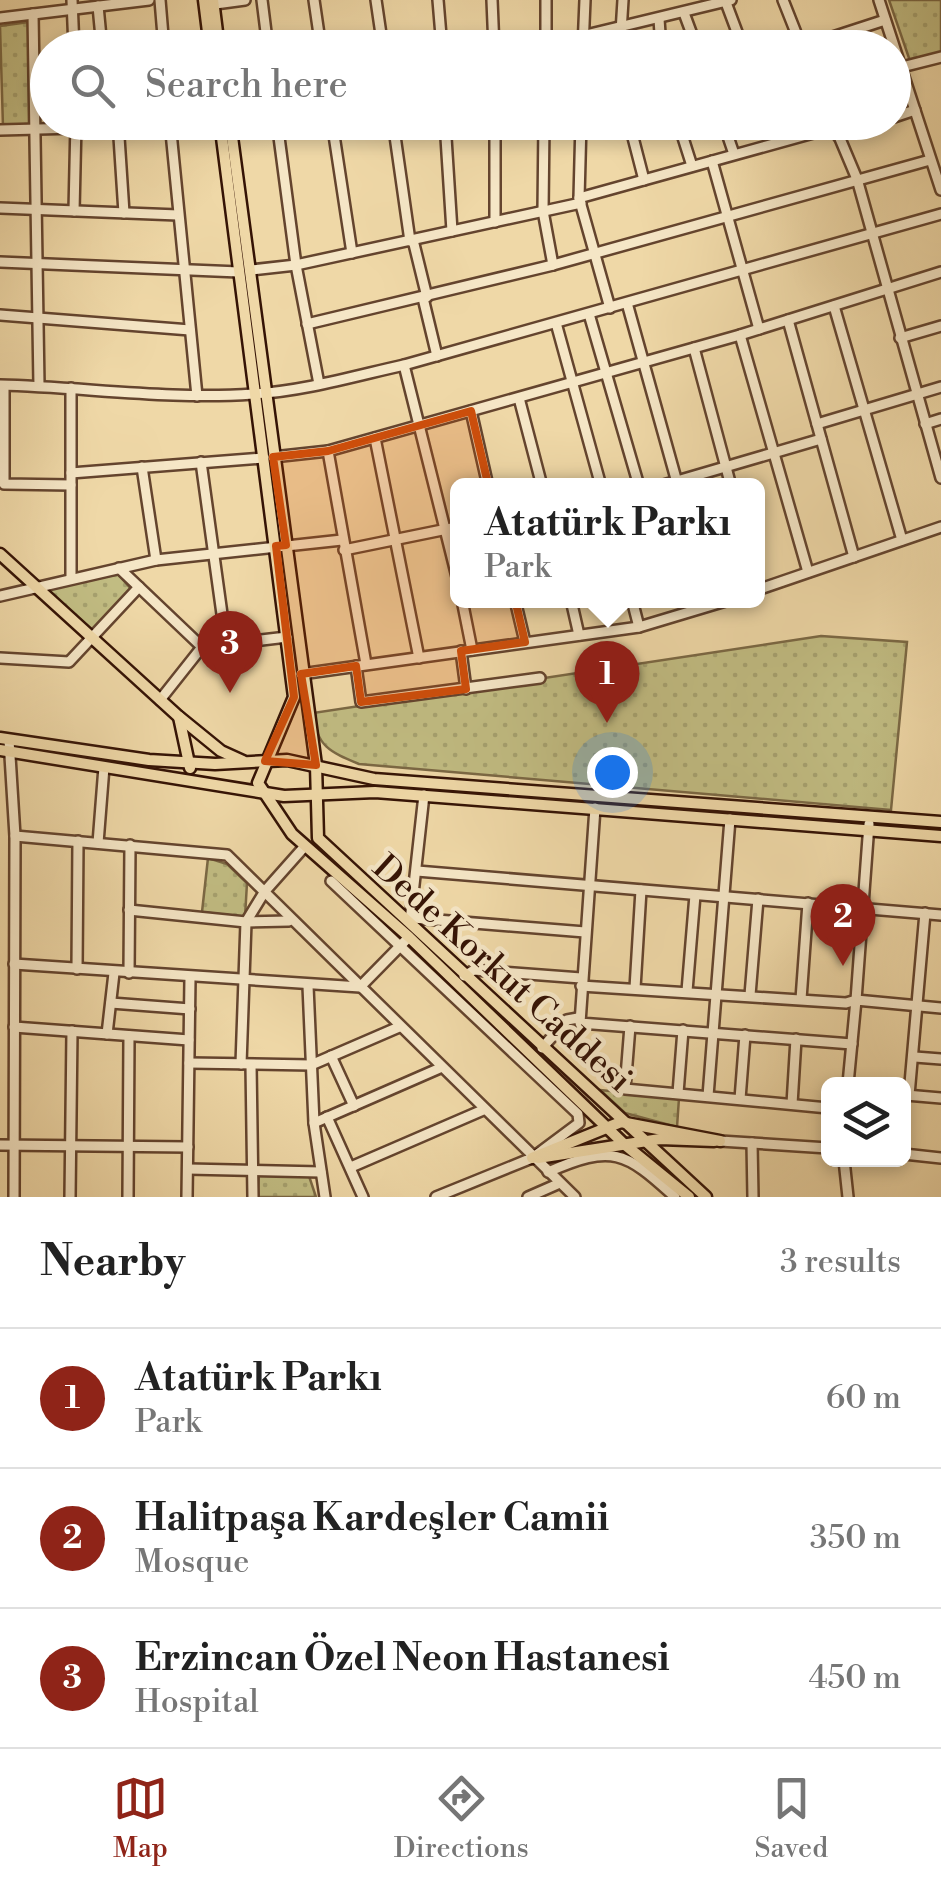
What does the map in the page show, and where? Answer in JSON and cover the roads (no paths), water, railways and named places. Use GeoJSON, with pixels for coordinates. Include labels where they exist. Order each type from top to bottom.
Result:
{"type":"FeatureCollection","features":[{"type":"Feature","properties":{"kind":"main road"},"geometry":{"type":"LineString","coordinates":[[209,3],[210,30]]}},
{"type":"Feature","properties":{"kind":"main road"},"geometry":{"type":"LineString","coordinates":[[209,3],[215,30]]}},
{"type":"Feature","properties":{"kind":"main road"},"geometry":{"type":"LineString","coordinates":[[223,140],[245,271]]}},
{"type":"Feature","properties":{"kind":"main road"},"geometry":{"type":"LineString","coordinates":[[232,140],[281,546],[294,696],[283,732],[266,761],[261,791]]}},
{"type":"Feature","properties":{"kind":"main road","name":"Dede Korkut Caddesi"},"geometry":{"type":"LineString","coordinates":[[281,546],[316,766],[318,838],[706,1197]]}},
{"type":"Feature","properties":{"kind":"main road"},"geometry":{"type":"LineString","coordinates":[[0,554],[178,716],[220,751],[244,762]]}},
{"type":"Feature","properties":{"kind":"main road"},"geometry":{"type":"LineString","coordinates":[[178,716],[194,780]]}},
{"type":"Feature","properties":{"kind":"main road"},"geometry":{"type":"LineString","coordinates":[[5,739],[188,763],[266,761],[316,766],[374,779],[941,822]]}},
{"type":"Feature","properties":{"kind":"main road"},"geometry":{"type":"LineString","coordinates":[[5,752],[316,797],[376,792],[941,836]]}},
{"type":"Feature","properties":{"kind":"main road","name":"Dede Korkut Caddesi"},"geometry":{"type":"LineString","coordinates":[[261,791],[292,834],[404,941],[624,1144],[689,1197]]}},
{"type":"Feature","properties":{"kind":"main road"},"geometry":{"type":"LineString","coordinates":[[532,1158],[604,1125],[631,1124],[720,1140]]}},
{"type":"Feature","properties":{"kind":"main road"},"geometry":{"type":"LineString","coordinates":[[664,1157],[664,1147],[674,1139]]}},
{"type":"Feature","properties":{"kind":"main road"},"geometry":{"type":"LineString","coordinates":[[532,1158],[648,1140],[720,1140]]}},
{"type":"Feature","properties":{"kind":"street"},"geometry":{"type":"LineString","coordinates":[[0,18],[72,5],[149,0]]}},
{"type":"Feature","properties":{"kind":"street"},"geometry":{"type":"LineString","coordinates":[[160,0],[162,30]]}},
{"type":"Feature","properties":{"kind":"street"},"geometry":{"type":"LineString","coordinates":[[209,3],[245,0]]}},
{"type":"Feature","properties":{"kind":"street"},"geometry":{"type":"LineString","coordinates":[[262,0],[266,30]]}},
{"type":"Feature","properties":{"kind":"street"},"geometry":{"type":"LineString","coordinates":[[314,0],[318,30]]}},
{"type":"Feature","properties":{"kind":"street"},"geometry":{"type":"LineString","coordinates":[[376,0],[380,30]]}},
{"type":"Feature","properties":{"kind":"street"},"geometry":{"type":"LineString","coordinates":[[438,0],[440,30]]}},
{"type":"Feature","properties":{"kind":"street"},"geometry":{"type":"LineString","coordinates":[[492,0],[493,30]]}},
{"type":"Feature","properties":{"kind":"street"},"geometry":{"type":"LineString","coordinates":[[546,0],[546,30]]}},
{"type":"Feature","properties":{"kind":"street"},"geometry":{"type":"LineString","coordinates":[[584,30],[585,0]]}},
{"type":"Feature","properties":{"kind":"street"},"geometry":{"type":"LineString","coordinates":[[623,0],[621,30],[727,1],[737,30]]}},
{"type":"Feature","properties":{"kind":"street"},"geometry":{"type":"LineString","coordinates":[[673,0],[673,16]]}},
{"type":"Feature","properties":{"kind":"street"},"geometry":{"type":"LineString","coordinates":[[783,0],[795,30]]}},
{"type":"Feature","properties":{"kind":"street"},"geometry":{"type":"LineString","coordinates":[[878,0],[888,30]]}},
{"type":"Feature","properties":{"kind":"street"},"geometry":{"type":"LineString","coordinates":[[72,5],[73,30]]}},
{"type":"Feature","properties":{"kind":"street"},"geometry":{"type":"LineString","coordinates":[[98,6],[100,30]]}},
{"type":"Feature","properties":{"kind":"street"},"geometry":{"type":"LineString","coordinates":[[684,13],[690,30]]}},
{"type":"Feature","properties":{"kind":"street"},"geometry":{"type":"LineString","coordinates":[[32,14],[33,30]]}},
{"type":"Feature","properties":{"kind":"street"},"geometry":{"type":"LineString","coordinates":[[659,19],[660,30]]}},
{"type":"Feature","properties":{"kind":"street"},"geometry":{"type":"LineString","coordinates":[[855,30],[886,20]]}},
{"type":"Feature","properties":{"kind":"street"},"geometry":{"type":"LineString","coordinates":[[911,65],[941,57]]}},
{"type":"Feature","properties":{"kind":"street"},"geometry":{"type":"LineString","coordinates":[[911,100],[941,190]]}},
{"type":"Feature","properties":{"kind":"street"},"geometry":{"type":"LineString","coordinates":[[911,111],[915,110]]}},
{"type":"Feature","properties":{"kind":"street"},"geometry":{"type":"LineString","coordinates":[[0,130],[30,129]]}},
{"type":"Feature","properties":{"kind":"street"},"geometry":{"type":"LineString","coordinates":[[38,140],[39,386]]}},
{"type":"Feature","properties":{"kind":"street"},"geometry":{"type":"LineString","coordinates":[[74,211],[76,140]]}},
{"type":"Feature","properties":{"kind":"street"},"geometry":{"type":"LineString","coordinates":[[119,140],[124,213]]}},
{"type":"Feature","properties":{"kind":"street"},"geometry":{"type":"LineString","coordinates":[[172,140],[197,396]]}},
{"type":"Feature","properties":{"kind":"street"},"geometry":{"type":"LineString","coordinates":[[280,140],[296,265],[319,384]]}},
{"type":"Feature","properties":{"kind":"street"},"geometry":{"type":"LineString","coordinates":[[335,140],[352,253]]}},
{"type":"Feature","properties":{"kind":"street"},"geometry":{"type":"LineString","coordinates":[[396,140],[437,356]]}},
{"type":"Feature","properties":{"kind":"street"},"geometry":{"type":"LineString","coordinates":[[446,140],[452,231]]}},
{"type":"Feature","properties":{"kind":"street"},"geometry":{"type":"LineString","coordinates":[[495,140],[495,222]]}},
{"type":"Feature","properties":{"kind":"street"},"geometry":{"type":"LineString","coordinates":[[544,140],[543,211],[552,265]]}},
{"type":"Feature","properties":{"kind":"street"},"geometry":{"type":"LineString","coordinates":[[581,140],[580,200],[610,308]]}},
{"type":"Feature","properties":{"kind":"street"},"geometry":{"type":"LineString","coordinates":[[634,140],[644,180]]}},
{"type":"Feature","properties":{"kind":"street"},"geometry":{"type":"LineString","coordinates":[[684,140],[692,166]]}},
{"type":"Feature","properties":{"kind":"street"},"geometry":{"type":"LineString","coordinates":[[729,140],[734,154]]}},
{"type":"Feature","properties":{"kind":"street"},"geometry":{"type":"LineString","coordinates":[[0,262],[245,271],[296,265],[543,211],[784,140]]}},
{"type":"Feature","properties":{"kind":"street"},"geometry":{"type":"LineString","coordinates":[[840,140],[857,179],[940,473]]}},
{"type":"Feature","properties":{"kind":"street"},"geometry":{"type":"LineString","coordinates":[[307,324],[552,265],[930,160]]}},
{"type":"Feature","properties":{"kind":"street"},"geometry":{"type":"LineString","coordinates":[[712,161],[759,329]]}},
{"type":"Feature","properties":{"kind":"street"},"geometry":{"type":"LineString","coordinates":[[0,208],[178,215]]}},
{"type":"Feature","properties":{"kind":"street"},"geometry":{"type":"LineString","coordinates":[[71,485],[4,484],[2,386],[197,396],[260,393],[319,384],[628,304],[941,214]]}},
{"type":"Feature","properties":{"kind":"street"},"geometry":{"type":"LineString","coordinates":[[71,473],[328,452],[740,335],[941,272]]}},
{"type":"Feature","properties":{"kind":"street"},"geometry":{"type":"LineString","coordinates":[[628,304],[677,478]]}},
{"type":"Feature","properties":{"kind":"street"},"geometry":{"type":"LineString","coordinates":[[834,306],[902,540]]}},
{"type":"Feature","properties":{"kind":"street"},"geometry":{"type":"LineString","coordinates":[[589,314],[637,478]]}},
{"type":"Feature","properties":{"kind":"street"},"geometry":{"type":"LineString","coordinates":[[0,315],[190,330]]}},
{"type":"Feature","properties":{"kind":"street"},"geometry":{"type":"LineString","coordinates":[[788,320],[854,556]]}},
{"type":"Feature","properties":{"kind":"street"},"geometry":{"type":"LineString","coordinates":[[556,323],[599,478]]}},
{"type":"Feature","properties":{"kind":"street"},"geometry":{"type":"LineString","coordinates":[[900,338],[941,326]]}},
{"type":"Feature","properties":{"kind":"street"},"geometry":{"type":"LineString","coordinates":[[740,335],[808,572]]}},
{"type":"Feature","properties":{"kind":"street"},"geometry":{"type":"LineString","coordinates":[[694,348],[730,478]]}},
{"type":"Feature","properties":{"kind":"street"},"geometry":{"type":"LineString","coordinates":[[404,365],[450,521]]}},
{"type":"Feature","properties":{"kind":"street"},"geometry":{"type":"LineString","coordinates":[[70,388],[71,578]]}},
{"type":"Feature","properties":{"kind":"street"},"geometry":{"type":"LineString","coordinates":[[817,424],[941,388]]}},
{"type":"Feature","properties":{"kind":"street"},"geometry":{"type":"LineString","coordinates":[[520,398],[540,478]]}},
{"type":"Feature","properties":{"kind":"street"},"geometry":{"type":"LineString","coordinates":[[471,412],[486,478]]}},
{"type":"Feature","properties":{"kind":"street"},"geometry":{"type":"LineString","coordinates":[[925,424],[941,419]]}},
{"type":"Feature","properties":{"kind":"street"},"geometry":{"type":"LineString","coordinates":[[375,438],[419,658]]}},
{"type":"Feature","properties":{"kind":"street"},"geometry":{"type":"LineString","coordinates":[[692,478],[821,438]]}},
{"type":"Feature","properties":{"kind":"street"},"geometry":{"type":"LineString","coordinates":[[328,452],[361,665],[362,702],[540,678]]}},
{"type":"Feature","properties":{"kind":"street"},"geometry":{"type":"LineString","coordinates":[[202,462],[226,644]]}},
{"type":"Feature","properties":{"kind":"street"},"geometry":{"type":"LineString","coordinates":[[142,467],[156,560]]}},
{"type":"Feature","properties":{"kind":"street"},"geometry":{"type":"LineString","coordinates":[[765,588],[941,526]]}},
{"type":"Feature","properties":{"kind":"street"},"geometry":{"type":"LineString","coordinates":[[0,596],[156,560],[281,546],[396,540],[450,528]]}},
{"type":"Feature","properties":{"kind":"street"},"geometry":{"type":"LineString","coordinates":[[119,568],[202,647]]}},
{"type":"Feature","properties":{"kind":"street"},"geometry":{"type":"LineString","coordinates":[[0,658],[69,662],[139,587]]}},
{"type":"Feature","properties":{"kind":"street"},"geometry":{"type":"LineString","coordinates":[[463,608],[466,689]]}},
{"type":"Feature","properties":{"kind":"street"},"geometry":{"type":"LineString","coordinates":[[518,608],[525,642]]}},
{"type":"Feature","properties":{"kind":"street"},"geometry":{"type":"LineString","coordinates":[[573,608],[580,635]]}},
{"type":"Feature","properties":{"kind":"street"},"geometry":{"type":"LineString","coordinates":[[634,608],[639,627]]}},
{"type":"Feature","properties":{"kind":"street"},"geometry":{"type":"LineString","coordinates":[[301,674],[639,627],[702,608]]}},
{"type":"Feature","properties":{"kind":"street"},"geometry":{"type":"LineString","coordinates":[[160,700],[202,647],[287,637]]}},
{"type":"Feature","properties":{"kind":"street"},"geometry":{"type":"LineString","coordinates":[[5,739],[15,833],[14,1197]]}},
{"type":"Feature","properties":{"kind":"street"},"geometry":{"type":"LineString","coordinates":[[98,843],[104,767]]}},
{"type":"Feature","properties":{"kind":"street"},"geometry":{"type":"LineString","coordinates":[[424,795],[410,920],[585,932]]}},
{"type":"Feature","properties":{"kind":"street"},"geometry":{"type":"LineString","coordinates":[[595,808],[578,1018],[581,1024],[852,1044]]}},
{"type":"Feature","properties":{"kind":"street"},"geometry":{"type":"LineString","coordinates":[[849,1077],[870,817]]}},
{"type":"Feature","properties":{"kind":"street"},"geometry":{"type":"LineString","coordinates":[[708,1096],[730,819]]}},
{"type":"Feature","properties":{"kind":"street"},"geometry":{"type":"LineString","coordinates":[[0,830],[227,855],[265,891],[289,921],[575,1197]]}},
{"type":"Feature","properties":{"kind":"street"},"geometry":{"type":"LineString","coordinates":[[76,969],[78,841]]}},
{"type":"Feature","properties":{"kind":"street"},"geometry":{"type":"LineString","coordinates":[[129,973],[130,846]]}},
{"type":"Feature","properties":{"kind":"street"},"geometry":{"type":"LineString","coordinates":[[253,1197],[246,1064],[246,922],[265,891],[305,846]]}},
{"type":"Feature","properties":{"kind":"street"},"geometry":{"type":"LineString","coordinates":[[417,871],[941,915]]}},
{"type":"Feature","properties":{"kind":"street"},"geometry":{"type":"LineString","coordinates":[[331,880],[404,941],[578,1114],[579,1123],[532,1158],[436,1197]]}},
{"type":"Feature","properties":{"kind":"street"},"geometry":{"type":"LineString","coordinates":[[635,988],[641,890]]}},
{"type":"Feature","properties":{"kind":"street"},"geometry":{"type":"LineString","coordinates":[[687,991],[695,894]]}},
{"type":"Feature","properties":{"kind":"street"},"geometry":{"type":"LineString","coordinates":[[750,995],[758,899]]}},
{"type":"Feature","properties":{"kind":"street"},"geometry":{"type":"LineString","coordinates":[[801,999],[808,903]]}},
{"type":"Feature","properties":{"kind":"street"},"geometry":{"type":"LineString","coordinates":[[130,910],[246,922],[289,921]]}},
{"type":"Feature","properties":{"kind":"street"},"geometry":{"type":"LineString","coordinates":[[910,1077],[925,913]]}},
{"type":"Feature","properties":{"kind":"street"},"geometry":{"type":"LineString","coordinates":[[0,967],[360,986],[404,941]]}},
{"type":"Feature","properties":{"kind":"street"},"geometry":{"type":"LineString","coordinates":[[464,976],[474,970],[635,988],[941,1008]]}},
{"type":"Feature","properties":{"kind":"street"},"geometry":{"type":"LineString","coordinates":[[106,1034],[114,972]]}},
{"type":"Feature","properties":{"kind":"street"},"geometry":{"type":"LineString","coordinates":[[186,1197],[190,978]]}},
{"type":"Feature","properties":{"kind":"street"},"geometry":{"type":"LineString","coordinates":[[308,986],[314,1123],[326,1197]]}},
{"type":"Feature","properties":{"kind":"street"},"geometry":{"type":"LineString","coordinates":[[111,1003],[190,1009]]}},
{"type":"Feature","properties":{"kind":"street"},"geometry":{"type":"LineString","coordinates":[[542,1048],[567,1020],[578,1018]]}},
{"type":"Feature","properties":{"kind":"street"},"geometry":{"type":"LineString","coordinates":[[189,1063],[311,1065],[399,1026]]}},
{"type":"Feature","properties":{"kind":"street"},"geometry":{"type":"LineString","coordinates":[[630,1026],[625,1089],[821,1107]]}},
{"type":"Feature","properties":{"kind":"street"},"geometry":{"type":"LineString","coordinates":[[14,1027],[189,1040]]}},
{"type":"Feature","properties":{"kind":"street"},"geometry":{"type":"LineString","coordinates":[[678,1093],[683,1030]]}},
{"type":"Feature","properties":{"kind":"street"},"geometry":{"type":"LineString","coordinates":[[70,1197],[72,1031]]}},
{"type":"Feature","properties":{"kind":"street"},"geometry":{"type":"LineString","coordinates":[[740,1099],[745,1035]]}},
{"type":"Feature","properties":{"kind":"street"},"geometry":{"type":"LineString","coordinates":[[128,1197],[129,1036]]}},
{"type":"Feature","properties":{"kind":"street"},"geometry":{"type":"LineString","coordinates":[[792,1104],[796,1039]]}},
{"type":"Feature","properties":{"kind":"street"},"geometry":{"type":"LineString","coordinates":[[332,1056],[354,1106]]}},
{"type":"Feature","properties":{"kind":"street"},"geometry":{"type":"LineString","coordinates":[[914,1057],[941,1060]]}},
{"type":"Feature","properties":{"kind":"street"},"geometry":{"type":"LineString","coordinates":[[314,1123],[440,1068]]}},
{"type":"Feature","properties":{"kind":"street"},"geometry":{"type":"LineString","coordinates":[[911,1095],[941,1098]]}},
{"type":"Feature","properties":{"kind":"street"},"geometry":{"type":"LineString","coordinates":[[0,1097],[14,1097]]}},
{"type":"Feature","properties":{"kind":"street"},"geometry":{"type":"LineString","coordinates":[[351,1167],[483,1110]]}},
{"type":"Feature","properties":{"kind":"street"},"geometry":{"type":"LineString","coordinates":[[327,1117],[363,1197]]}},
{"type":"Feature","properties":{"kind":"street"},"geometry":{"type":"LineString","coordinates":[[720,1140],[821,1148]]}},
{"type":"Feature","properties":{"kind":"street"},"geometry":{"type":"LineString","coordinates":[[752,1143],[753,1197]]}},
{"type":"Feature","properties":{"kind":"street"},"geometry":{"type":"LineString","coordinates":[[0,1145],[188,1147]]}},
{"type":"Feature","properties":{"kind":"street"},"geometry":{"type":"LineString","coordinates":[[548,1172],[590,1155],[623,1156],[675,1197]]}},
{"type":"Feature","properties":{"kind":"street"},"geometry":{"type":"LineString","coordinates":[[911,1155],[941,1158]]}},
{"type":"Feature","properties":{"kind":"street"},"geometry":{"type":"LineString","coordinates":[[845,1167],[848,1197]]}},
{"type":"Feature","properties":{"kind":"street"},"geometry":{"type":"LineString","coordinates":[[188,1169],[321,1172]]}},
{"type":"Feature","properties":{"kind":"street"},"geometry":{"type":"LineString","coordinates":[[528,1197],[560,1184]]}},
{"type":"Feature","properties":{"kind":"place","name":"Erzincan Özel Neon Hastanesi"},"geometry":{"type":"Point","coordinates":[230,693]}},
{"type":"Feature","properties":{"kind":"place","name":"Atatürk Parkı"},"geometry":{"type":"Point","coordinates":[607,723]}},
{"type":"Feature","properties":{"kind":"place","name":"Halitpaşa Kardeşler Camii"},"geometry":{"type":"Point","coordinates":[843,966]}}]}
